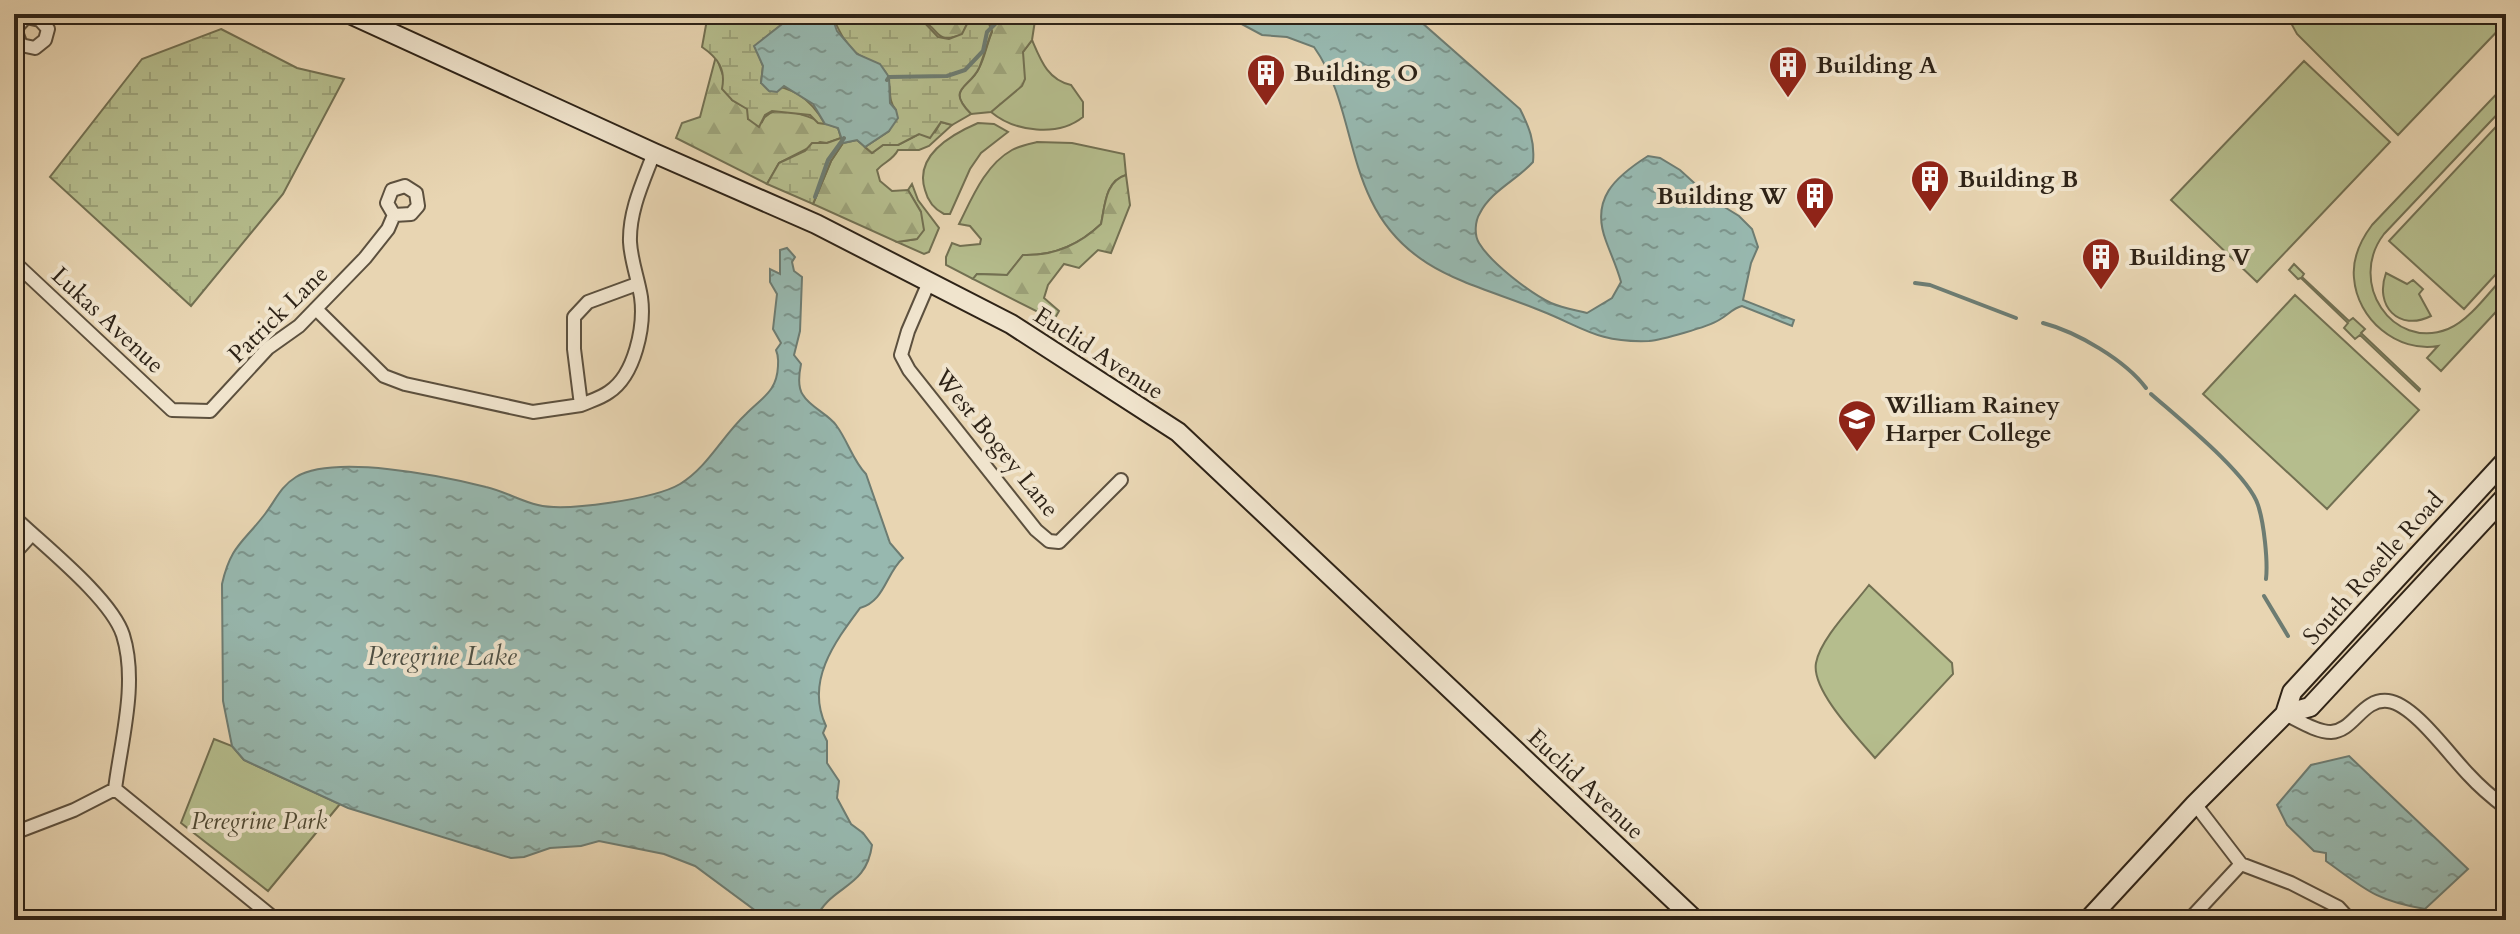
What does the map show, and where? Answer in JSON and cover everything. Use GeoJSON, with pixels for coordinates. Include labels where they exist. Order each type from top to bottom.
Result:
{"type":"FeatureCollection","features":[{"type":"Feature","properties":{"kind":"main road","name":"Euclid Avenue"},"geometry":{"type":"LineString","coordinates":[[350,14],[816,224],[1011,324],[1178,432],[1695,920]]}},
{"type":"Feature","properties":{"kind":"main road","name":"South Roselle Road"},"geometry":{"type":"LineString","coordinates":[[2088,920],[2195,804],[2285,714],[2292,692],[2506,460]]}},
{"type":"Feature","properties":{"kind":"main road","name":"South Roselle Road"},"geometry":{"type":"LineString","coordinates":[[2285,714],[2310,707],[2506,496]]}},
{"type":"Feature","properties":{"kind":"street"},"geometry":{"type":"LineString","coordinates":[[316,309],[384,376],[405,384],[533,412],[581,405],[611,391],[631,364],[642,330],[641,296],[630,240],[633,211],[654,153]]}},
{"type":"Feature","properties":{"kind":"street","name":"Patrick Lane"},"geometry":{"type":"LineString","coordinates":[[172,410],[210,411],[268,348],[316,309],[365,258],[388,229],[394,215]]}},
{"type":"Feature","properties":{"kind":"street","name":"Lukas Avenue"},"geometry":{"type":"LineString","coordinates":[[14,262],[172,410]]}},
{"type":"Feature","properties":{"kind":"street","name":"West Bogey Lane"},"geometry":{"type":"LineString","coordinates":[[929,282],[901,355],[909,370],[1036,530],[1049,541],[1059,542],[1121,480]]}},
{"type":"Feature","properties":{"kind":"street"},"geometry":{"type":"LineString","coordinates":[[581,405],[574,349],[574,317],[588,302],[637,284]]}},
{"type":"Feature","properties":{"kind":"street"},"geometry":{"type":"LineString","coordinates":[[14,517],[98,597],[123,634],[128,685],[115,789]]}},
{"type":"Feature","properties":{"kind":"street"},"geometry":{"type":"LineString","coordinates":[[14,554],[32,534]]}},
{"type":"Feature","properties":{"kind":"street"},"geometry":{"type":"LineString","coordinates":[[2285,714],[2328,732],[2340,730],[2375,702],[2388,701],[2401,705],[2506,808]]}},
{"type":"Feature","properties":{"kind":"street"},"geometry":{"type":"LineString","coordinates":[[14,833],[74,810],[115,789]]}},
{"type":"Feature","properties":{"kind":"street"},"geometry":{"type":"LineString","coordinates":[[115,789],[271,919]]}},
{"type":"Feature","properties":{"kind":"street"},"geometry":{"type":"LineString","coordinates":[[2195,804],[2241,864],[2291,883],[2338,907],[2350,920]]}},
{"type":"Feature","properties":{"kind":"street"},"geometry":{"type":"LineString","coordinates":[[2190,919],[2241,864]]}},
{"type":"Feature","properties":{"kind":"green space"},"geometry":{"type":"Polygon","coordinates":[[[708,14],[795,14],[755,46],[763,66],[761,83],[799,94],[813,106],[825,124],[818,123],[810,115],[772,111],[765,115],[759,127],[748,119],[747,109],[722,89],[720,65],[702,47],[708,14]]]}},
{"type":"Feature","properties":{"kind":"green space"},"geometry":{"type":"Polygon","coordinates":[[[831,14],[902,14],[922,20],[938,37],[949,39],[962,34],[971,16],[985,14],[992,31],[979,68],[960,93],[960,99],[971,114],[952,125],[941,122],[930,138],[919,134],[898,145],[883,145],[872,153],[865,147],[889,131],[896,110],[891,101],[888,78],[880,66],[850,47],[831,14]]]}},
{"type":"Feature","properties":{"kind":"green space"},"geometry":{"type":"Polygon","coordinates":[[[902,14],[975,14],[962,35],[946,38],[921,20],[902,14]]]}},
{"type":"Feature","properties":{"kind":"green space"},"geometry":{"type":"Polygon","coordinates":[[[985,14],[1036,14],[1032,40],[1023,52],[1025,79],[1022,86],[991,112],[971,114],[960,99],[960,93],[979,68],[992,32],[985,14]]]}},
{"type":"Feature","properties":{"kind":"green space"},"geometry":{"type":"Polygon","coordinates":[[[2286,14],[2506,14],[2506,22],[2398,135],[2297,34],[2286,14]]]}},
{"type":"Feature","properties":{"kind":"green space"},"geometry":{"type":"Polygon","coordinates":[[[221,29],[297,68],[344,79],[283,194],[191,306],[50,177],[142,59],[221,29]]]}},
{"type":"Feature","properties":{"kind":"green space"},"geometry":{"type":"Polygon","coordinates":[[[1032,40],[1046,68],[1056,79],[1071,85],[1083,102],[1083,117],[1073,123],[1037,130],[1012,124],[991,112],[1007,97],[1023,52],[1032,40]]]}},
{"type":"Feature","properties":{"kind":"green space"},"geometry":{"type":"Polygon","coordinates":[[[716,56],[732,100],[748,109],[748,119],[762,122],[775,111],[797,113],[838,128],[841,138],[820,142],[779,163],[767,184],[676,138],[682,123],[700,117],[716,56]]]}},
{"type":"Feature","properties":{"kind":"green space"},"geometry":{"type":"Polygon","coordinates":[[[2304,61],[2390,142],[2257,282],[2171,200],[2304,61]]]}},
{"type":"Feature","properties":{"kind":"green space"},"geometry":{"type":"Polygon","coordinates":[[[2506,84],[2506,105],[2384,234],[2374,253],[2371,272],[2373,291],[2381,308],[2393,321],[2409,330],[2428,333],[2456,325],[2506,274],[2506,301],[2441,371],[2427,358],[2438,346],[2408,344],[2382,330],[2371,319],[2357,293],[2354,278],[2356,257],[2372,225],[2506,84]]]}},
{"type":"Feature","properties":{"kind":"green space"},"geometry":{"type":"Polygon","coordinates":[[[2506,116],[2506,263],[2464,309],[2389,241],[2506,116]]]}},
{"type":"Feature","properties":{"kind":"green space"},"geometry":{"type":"Polygon","coordinates":[[[941,122],[952,125],[929,146],[919,150],[898,150],[877,170],[880,181],[892,191],[908,190],[921,212],[924,230],[917,239],[897,242],[813,204],[831,161],[843,143],[857,140],[872,153],[883,145],[898,145],[919,134],[935,132],[941,122]]]}},
{"type":"Feature","properties":{"kind":"green space"},"geometry":{"type":"Polygon","coordinates":[[[978,123],[994,124],[1008,132],[981,153],[970,169],[950,214],[944,214],[928,198],[923,178],[925,167],[937,148],[978,123]]]}},
{"type":"Feature","properties":{"kind":"green space"},"geometry":{"type":"Polygon","coordinates":[[[841,138],[843,143],[831,161],[813,204],[767,184],[779,163],[805,151],[812,143],[827,143],[841,138]]]}},
{"type":"Feature","properties":{"kind":"green space"},"geometry":{"type":"Polygon","coordinates":[[[1037,142],[1072,143],[1124,154],[1126,175],[1110,188],[1101,224],[1065,248],[1045,254],[1023,255],[1007,275],[977,274],[973,279],[946,265],[952,243],[960,246],[980,244],[981,239],[970,226],[959,224],[987,173],[1012,150],[1037,142]]]}},
{"type":"Feature","properties":{"kind":"green space"},"geometry":{"type":"Polygon","coordinates":[[[1126,175],[1130,205],[1111,253],[1098,250],[1079,268],[1064,264],[1048,285],[1044,298],[1059,311],[1054,320],[973,279],[977,274],[1007,275],[1023,255],[1055,251],[1084,238],[1101,224],[1110,188],[1126,175]]]}},
{"type":"Feature","properties":{"kind":"green space"},"geometry":{"type":"Polygon","coordinates":[[[912,184],[918,200],[939,228],[929,252],[924,254],[897,242],[916,239],[921,212],[908,190],[912,184]]]}},
{"type":"Feature","properties":{"kind":"green space"},"geometry":{"type":"Polygon","coordinates":[[[2294,264],[2304,274],[2302,277],[2349,321],[2353,318],[2365,329],[2361,333],[2419,391],[2360,335],[2355,339],[2344,328],[2348,323],[2289,270],[2294,264]]]}},
{"type":"Feature","properties":{"kind":"green space"},"geometry":{"type":"Polygon","coordinates":[[[2386,273],[2407,284],[2413,280],[2423,289],[2419,294],[2431,316],[2409,321],[2392,313],[2383,296],[2386,273]]]}},
{"type":"Feature","properties":{"kind":"green space"},"geometry":{"type":"Polygon","coordinates":[[[2295,295],[2419,410],[2327,509],[2203,394],[2295,295]]]}},
{"type":"Feature","properties":{"kind":"green space"},"geometry":{"type":"Polygon","coordinates":[[[1869,585],[1952,663],[1953,674],[1875,758],[1828,700],[1816,674],[1816,663],[1824,644],[1869,585]]]}},
{"type":"Feature","properties":{"kind":"green space","name":"Peregrine Park"},"geometry":{"type":"Polygon","coordinates":[[[214,739],[232,746],[244,760],[340,804],[268,891],[181,823],[214,739]]]}},
{"type":"Feature","properties":{"kind":"water"},"geometry":{"type":"Polygon","coordinates":[[[795,14],[831,14],[837,31],[857,54],[880,64],[889,77],[890,103],[898,118],[889,131],[865,147],[857,140],[843,143],[838,128],[825,124],[813,104],[784,86],[777,92],[769,91],[761,83],[763,66],[754,46],[795,14]]]}},
{"type":"Feature","properties":{"kind":"water"},"geometry":{"type":"Polygon","coordinates":[[[1223,14],[1416,14],[1420,21],[1520,109],[1532,141],[1533,162],[1485,205],[1477,220],[1477,240],[1512,277],[1551,303],[1587,313],[1612,298],[1621,282],[1602,226],[1604,201],[1616,181],[1648,156],[1660,158],[1680,170],[1752,229],[1758,247],[1743,300],[1794,320],[1792,326],[1742,306],[1713,323],[1674,336],[1649,341],[1603,337],[1443,272],[1403,244],[1386,225],[1371,200],[1356,162],[1333,83],[1314,47],[1287,37],[1262,35],[1223,14]]]}},
{"type":"Feature","properties":{"kind":"water","name":"Peregrine Lake"},"geometry":{"type":"Polygon","coordinates":[[[787,248],[795,257],[792,262],[794,271],[802,277],[800,331],[794,355],[801,364],[801,392],[840,431],[866,474],[890,543],[903,558],[880,593],[860,608],[841,635],[825,664],[821,679],[820,710],[826,726],[823,733],[827,741],[827,763],[839,781],[837,798],[851,824],[872,845],[863,871],[830,899],[815,920],[768,920],[695,866],[664,854],[599,841],[581,846],[550,848],[511,858],[348,808],[244,760],[232,746],[223,701],[222,584],[234,552],[286,485],[313,470],[336,467],[389,469],[486,487],[538,505],[568,507],[651,495],[680,484],[699,469],[775,382],[778,366],[776,350],[781,343],[773,329],[777,294],[770,282],[770,269],[780,274],[780,250],[787,248]]]}},
{"type":"Feature","properties":{"kind":"water"},"geometry":{"type":"Polygon","coordinates":[[[2349,756],[2468,869],[2425,909],[2382,898],[2351,879],[2326,861],[2326,853],[2314,851],[2287,825],[2277,805],[2311,765],[2349,756]]]}},
{"type":"Feature","properties":{"kind":"waterway"},"geometry":{"type":"LineString","coordinates":[[887,80],[889,77],[947,76],[965,70],[983,51],[987,32],[1005,14]]}},
{"type":"Feature","properties":{"kind":"waterway"},"geometry":{"type":"LineString","coordinates":[[815,197],[828,160],[844,138]]}},
{"type":"Feature","properties":{"kind":"waterway"},"geometry":{"type":"LineString","coordinates":[[1915,283],[1930,285],[2016,318]]}},
{"type":"Feature","properties":{"kind":"waterway"},"geometry":{"type":"LineString","coordinates":[[2043,323],[2099,348],[2126,367],[2146,388]]}},
{"type":"Feature","properties":{"kind":"waterway"},"geometry":{"type":"LineString","coordinates":[[2151,394],[2227,462],[2252,492],[2262,522],[2266,579]]}},
{"type":"Feature","properties":{"kind":"waterway"},"geometry":{"type":"LineString","coordinates":[[2264,596],[2288,636]]}},
{"type":"Feature","properties":{"kind":"place","name":"Building A"},"geometry":{"type":"Point","coordinates":[1788,99]}},
{"type":"Feature","properties":{"kind":"place","name":"Building O"},"geometry":{"type":"Point","coordinates":[1266,107]}},
{"type":"Feature","properties":{"kind":"place","name":"Building B"},"geometry":{"type":"Point","coordinates":[1930,213]}},
{"type":"Feature","properties":{"kind":"place","name":"Building W"},"geometry":{"type":"Point","coordinates":[1815,230]}},
{"type":"Feature","properties":{"kind":"place","name":"Building V"},"geometry":{"type":"Point","coordinates":[2101,291]}},
{"type":"Feature","properties":{"kind":"place","name":"William Rainey Harper College"},"geometry":{"type":"Point","coordinates":[1857,453]}}]}
